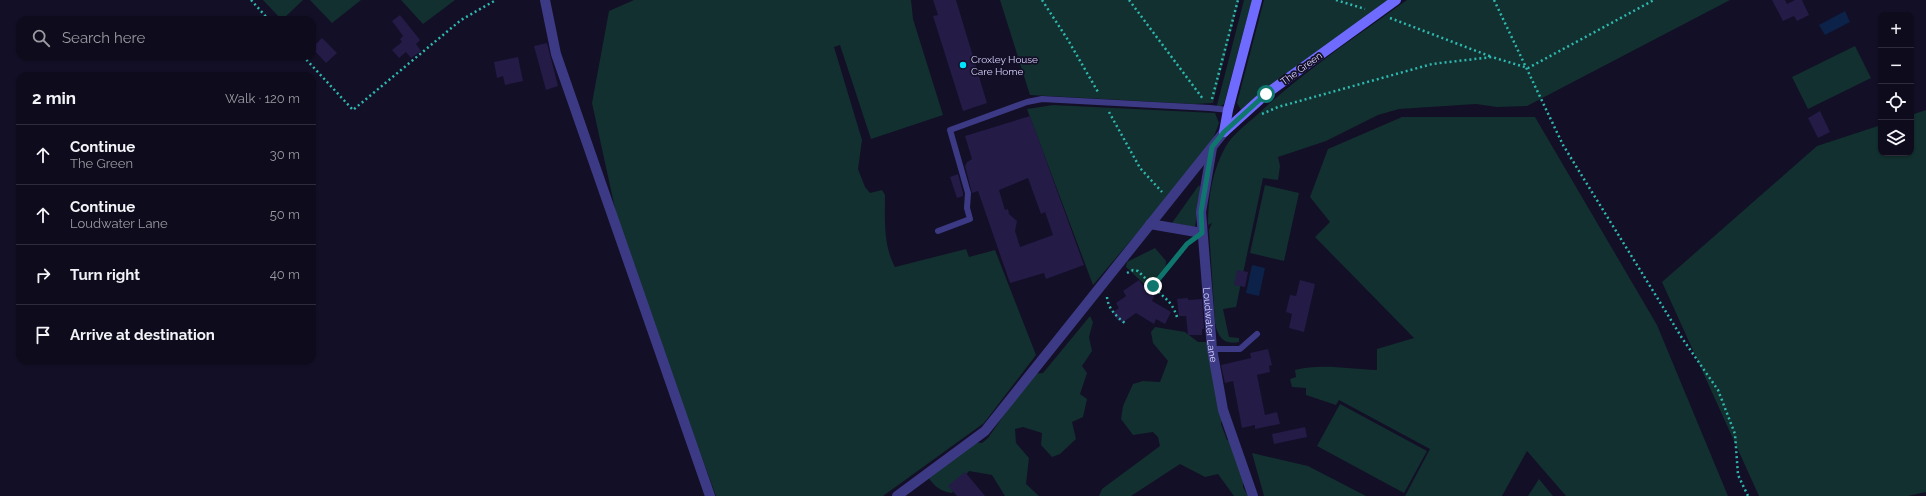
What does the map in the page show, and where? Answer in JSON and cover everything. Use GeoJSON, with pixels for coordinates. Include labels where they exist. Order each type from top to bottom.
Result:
{"type":"FeatureCollection","features":[{"type":"Feature","properties":{"kind":"street"},"geometry":{"type":"LineString","coordinates":[[545,0],[556,54],[710,496]]}},
{"type":"Feature","properties":{"kind":"street"},"geometry":{"type":"LineString","coordinates":[[897,496],[985,431],[1224,132],[1228,110],[1257,0]]}},
{"type":"Feature","properties":{"kind":"street","name":"The Green"},"geometry":{"type":"LineString","coordinates":[[1224,132],[1266,94],[1396,0]]}},
{"type":"Feature","properties":{"kind":"street","name":"Loudwater Lane"},"geometry":{"type":"LineString","coordinates":[[1212,147],[1201,212],[1212,349],[1223,410],[1253,496]]}},
{"type":"Feature","properties":{"kind":"street"},"geometry":{"type":"LineString","coordinates":[[1150,224],[1202,233]]}},
{"type":"Feature","properties":{"kind":"lane"},"geometry":{"type":"LineString","coordinates":[[938,231],[970,219],[968,193],[950,130],[1026,102],[1042,99],[1228,110]]}},
{"type":"Feature","properties":{"kind":"lane"},"geometry":{"type":"LineString","coordinates":[[1212,349],[1240,349],[1257,334]]}},
{"type":"Feature","properties":{"kind":"path"},"geometry":{"type":"LineString","coordinates":[[251,0],[265,16]]}},
{"type":"Feature","properties":{"kind":"path"},"geometry":{"type":"LineString","coordinates":[[307,60],[353,110],[461,20],[496,0]]}},
{"type":"Feature","properties":{"kind":"path"},"geometry":{"type":"LineString","coordinates":[[1129,0],[1210,108]]}},
{"type":"Feature","properties":{"kind":"path"},"geometry":{"type":"LineString","coordinates":[[1210,108],[1238,0]]}},
{"type":"Feature","properties":{"kind":"path"},"geometry":{"type":"LineString","coordinates":[[1336,0],[1378,13],[1492,57],[1528,68],[1654,0]]}},
{"type":"Feature","properties":{"kind":"path"},"geometry":{"type":"LineString","coordinates":[[1494,0],[1528,68],[1563,145],[1682,338],[1718,390],[1735,434],[1738,475],[1748,496]]}},
{"type":"Feature","properties":{"kind":"path"},"geometry":{"type":"LineString","coordinates":[[1258,116],[1278,107],[1432,64],[1492,57]]}},
{"type":"Feature","properties":{"kind":"path"},"geometry":{"type":"LineString","coordinates":[[1153,286],[1187,244],[1202,233]]}},
{"type":"Feature","properties":{"kind":"path"},"geometry":{"type":"LineString","coordinates":[[1126,274],[1133,270],[1138,271],[1162,296],[1170,301],[1177,316]]}},
{"type":"Feature","properties":{"kind":"path"},"geometry":{"type":"LineString","coordinates":[[1111,292],[1106,298],[1109,306],[1115,315],[1126,324]]}},
{"type":"Feature","properties":{"kind":"green space"},"geometry":{"type":"Polygon","coordinates":[[[263,0],[303,0],[286,16],[278,16],[263,0]]]}},
{"type":"Feature","properties":{"kind":"green space"},"geometry":{"type":"Polygon","coordinates":[[[310,0],[361,0],[332,23],[310,0]]]}},
{"type":"Feature","properties":{"kind":"green space"},"geometry":{"type":"Polygon","coordinates":[[[401,0],[455,0],[423,24],[401,0]]]}},
{"type":"Feature","properties":{"kind":"green space"},"geometry":{"type":"Polygon","coordinates":[[[634,0],[911,0],[913,19],[943,115],[871,139],[840,45],[834,47],[862,140],[858,169],[865,187],[870,193],[882,190],[885,195],[885,223],[888,250],[895,267],[966,249],[969,257],[995,250],[1036,355],[984,423],[883,496],[716,496],[621,236],[592,103],[609,11],[634,0]]]}},
{"type":"Feature","properties":{"kind":"green space"},"geometry":{"type":"Polygon","coordinates":[[[1000,0],[1239,0],[1213,103],[1194,104],[1030,95],[1000,0]]]}},
{"type":"Feature","properties":{"kind":"green space"},"geometry":{"type":"Polygon","coordinates":[[[1244,0],[1252,0],[1224,104],[1216,109],[1244,0]]]}},
{"type":"Feature","properties":{"kind":"green space"},"geometry":{"type":"Polygon","coordinates":[[[1264,0],[1395,0],[1251,107],[1241,110],[1237,103],[1264,0]]]}},
{"type":"Feature","properties":{"kind":"green space"},"geometry":{"type":"Polygon","coordinates":[[[1407,0],[1730,0],[1527,106],[1497,107],[1476,104],[1399,109],[1378,115],[1326,141],[1278,157],[1280,166],[1278,180],[1263,178],[1236,307],[1223,309],[1229,337],[1239,338],[1239,342],[1233,343],[1225,341],[1220,336],[1215,323],[1209,230],[1212,223],[1208,225],[1212,184],[1221,155],[1232,137],[1240,129],[1294,83],[1331,54],[1407,0]]]}},
{"type":"Feature","properties":{"kind":"green space"},"geometry":{"type":"Polygon","coordinates":[[[1855,46],[1871,78],[1808,109],[1792,77],[1855,46]]]}},
{"type":"Feature","properties":{"kind":"green space"},"geometry":{"type":"Polygon","coordinates":[[[1053,105],[1215,113],[1219,123],[1210,147],[1093,285],[1027,109],[1053,105]]]}},
{"type":"Feature","properties":{"kind":"green space"},"geometry":{"type":"Polygon","coordinates":[[[1926,110],[1926,492],[1908,496],[1759,496],[1662,282],[1817,146],[1878,126],[1878,156],[1914,156],[1914,114],[1926,110]]]}},
{"type":"Feature","properties":{"kind":"green space"},"geometry":{"type":"Polygon","coordinates":[[[1402,117],[1535,117],[1657,325],[1728,496],[1566,496],[1527,451],[1502,496],[1405,496],[1430,449],[1339,400],[1336,405],[1306,395],[1306,388],[1292,387],[1290,379],[1296,377],[1295,370],[1305,368],[1336,367],[1377,370],[1377,349],[1414,338],[1315,237],[1330,222],[1310,197],[1328,149],[1402,117]]]}},
{"type":"Feature","properties":{"kind":"green space"},"geometry":{"type":"Polygon","coordinates":[[[1199,185],[1201,190],[1195,227],[1172,223],[1199,185]]]}},
{"type":"Feature","properties":{"kind":"green space"},"geometry":{"type":"Polygon","coordinates":[[[1265,185],[1299,193],[1284,261],[1250,253],[1265,185]]]}},
{"type":"Feature","properties":{"kind":"green space"},"geometry":{"type":"Polygon","coordinates":[[[1155,248],[1166,261],[1165,275],[1155,282],[1145,285],[1126,267],[1127,262],[1155,248]]]}},
{"type":"Feature","properties":{"kind":"green space"},"geometry":{"type":"Polygon","coordinates":[[[1090,316],[1093,322],[1089,337],[1092,351],[1082,366],[1087,373],[1080,394],[1087,399],[1083,417],[1072,422],[1076,439],[1060,454],[1052,457],[1041,445],[1042,433],[1023,427],[1015,429],[1016,443],[1029,458],[1026,484],[1039,496],[1005,496],[992,475],[969,471],[952,493],[940,489],[934,484],[926,474],[970,442],[982,443],[988,438],[1027,382],[1030,374],[1043,373],[1090,316]]]}},
{"type":"Feature","properties":{"kind":"green space"},"geometry":{"type":"Polygon","coordinates":[[[1155,327],[1185,332],[1198,342],[1208,342],[1224,413],[1221,424],[1227,440],[1235,442],[1244,469],[1243,487],[1248,496],[1234,496],[1218,474],[1205,477],[1180,464],[1131,496],[1099,496],[1102,489],[1160,446],[1158,437],[1153,432],[1133,435],[1121,419],[1123,406],[1133,384],[1143,381],[1160,382],[1168,361],[1153,343],[1151,332],[1155,327]]]}},
{"type":"Feature","properties":{"kind":"green space"},"geometry":{"type":"Polygon","coordinates":[[[1340,404],[1427,451],[1404,493],[1317,446],[1340,404]]]}},
{"type":"Feature","properties":{"kind":"green space"},"geometry":{"type":"Polygon","coordinates":[[[1252,453],[1308,466],[1366,496],[1264,496],[1252,453]]]}},
{"type":"Feature","properties":{"kind":"green space"},"geometry":{"type":"Polygon","coordinates":[[[1539,479],[1553,496],[1528,496],[1539,479]]]}},
{"type":"Feature","properties":{"kind":"water"},"geometry":{"type":"Polygon","coordinates":[[[1845,11],[1850,22],[1825,35],[1819,25],[1845,11]]]}},
{"type":"Feature","properties":{"kind":"water"},"geometry":{"type":"Polygon","coordinates":[[[1252,265],[1265,268],[1259,296],[1246,293],[1252,265]]]}},
{"type":"Feature","properties":{"kind":"building","name":"Croxley House Care Home"},"geometry":{"type":"Polygon","coordinates":[[[933,0],[956,0],[987,103],[963,111],[933,16],[938,15],[933,0]]]}},
{"type":"Feature","properties":{"kind":"building"},"geometry":{"type":"Polygon","coordinates":[[[1772,0],[1785,0],[1787,4],[1795,0],[1802,0],[1809,15],[1797,21],[1794,16],[1783,21],[1772,0]]]}},
{"type":"Feature","properties":{"kind":"building"},"geometry":{"type":"Polygon","coordinates":[[[400,15],[420,40],[416,44],[421,51],[411,58],[406,52],[399,58],[392,50],[402,42],[400,39],[403,36],[392,21],[400,15]]]}},
{"type":"Feature","properties":{"kind":"building"},"geometry":{"type":"Polygon","coordinates":[[[322,38],[337,53],[326,63],[316,52],[316,44],[322,38]]]}},
{"type":"Feature","properties":{"kind":"building"},"geometry":{"type":"Polygon","coordinates":[[[547,43],[558,86],[546,90],[534,46],[547,43]]]}},
{"type":"Feature","properties":{"kind":"building"},"geometry":{"type":"Polygon","coordinates":[[[518,57],[523,81],[505,85],[503,76],[497,78],[494,62],[518,57]]]}},
{"type":"Feature","properties":{"kind":"building"},"geometry":{"type":"Polygon","coordinates":[[[1820,111],[1830,132],[1818,138],[1808,118],[1820,111]]]}},
{"type":"Feature","properties":{"kind":"building"},"geometry":{"type":"Polygon","coordinates":[[[1030,116],[1084,265],[1046,279],[1044,273],[1010,283],[978,191],[972,193],[965,166],[967,162],[972,159],[965,136],[1030,116]],[[1028,178],[999,190],[1005,210],[1008,209],[1009,214],[1017,221],[1015,231],[1020,247],[1053,235],[1045,212],[1041,214],[1028,178]]]}},
{"type":"Feature","properties":{"kind":"building"},"geometry":{"type":"Polygon","coordinates":[[[958,174],[963,196],[957,198],[950,177],[958,174]]]}},
{"type":"Feature","properties":{"kind":"building"},"geometry":{"type":"Polygon","coordinates":[[[1237,270],[1248,272],[1245,287],[1234,285],[1237,270]]]}},
{"type":"Feature","properties":{"kind":"building"},"geometry":{"type":"Polygon","coordinates":[[[1139,280],[1148,293],[1156,292],[1152,301],[1171,312],[1165,324],[1156,319],[1154,324],[1136,313],[1122,323],[1120,320],[1118,321],[1113,312],[1119,308],[1116,303],[1126,296],[1123,291],[1139,280]]]}},
{"type":"Feature","properties":{"kind":"building"},"geometry":{"type":"Polygon","coordinates":[[[1300,280],[1315,284],[1304,332],[1289,328],[1292,314],[1286,312],[1290,295],[1296,296],[1300,280]]]}},
{"type":"Feature","properties":{"kind":"building"},"geometry":{"type":"Polygon","coordinates":[[[1188,298],[1188,300],[1202,299],[1204,329],[1202,329],[1202,335],[1188,335],[1186,316],[1179,316],[1177,299],[1188,298]]]}},
{"type":"Feature","properties":{"kind":"building"},"geometry":{"type":"Polygon","coordinates":[[[1268,349],[1272,365],[1269,366],[1270,372],[1257,375],[1265,415],[1277,412],[1280,424],[1255,429],[1255,425],[1242,428],[1233,381],[1225,383],[1221,365],[1251,358],[1250,353],[1268,349]]]}},
{"type":"Feature","properties":{"kind":"building"},"geometry":{"type":"Polygon","coordinates":[[[1305,427],[1307,437],[1274,444],[1272,434],[1305,427]]]}},
{"type":"Feature","properties":{"kind":"building"},"geometry":{"type":"Polygon","coordinates":[[[965,472],[985,496],[957,496],[948,486],[965,472]]]}},
{"type":"Feature","properties":{"kind":"place","name":"Croxley House Care Home"},"geometry":{"type":"Point","coordinates":[963,65]}},
{"type":"Feature","properties":{"kind":"route"},"geometry":{"type":"LineString","coordinates":[[1153,286],[1187,244],[1202,233],[1201,212],[1212,147],[1224,132],[1266,94]]}}]}
